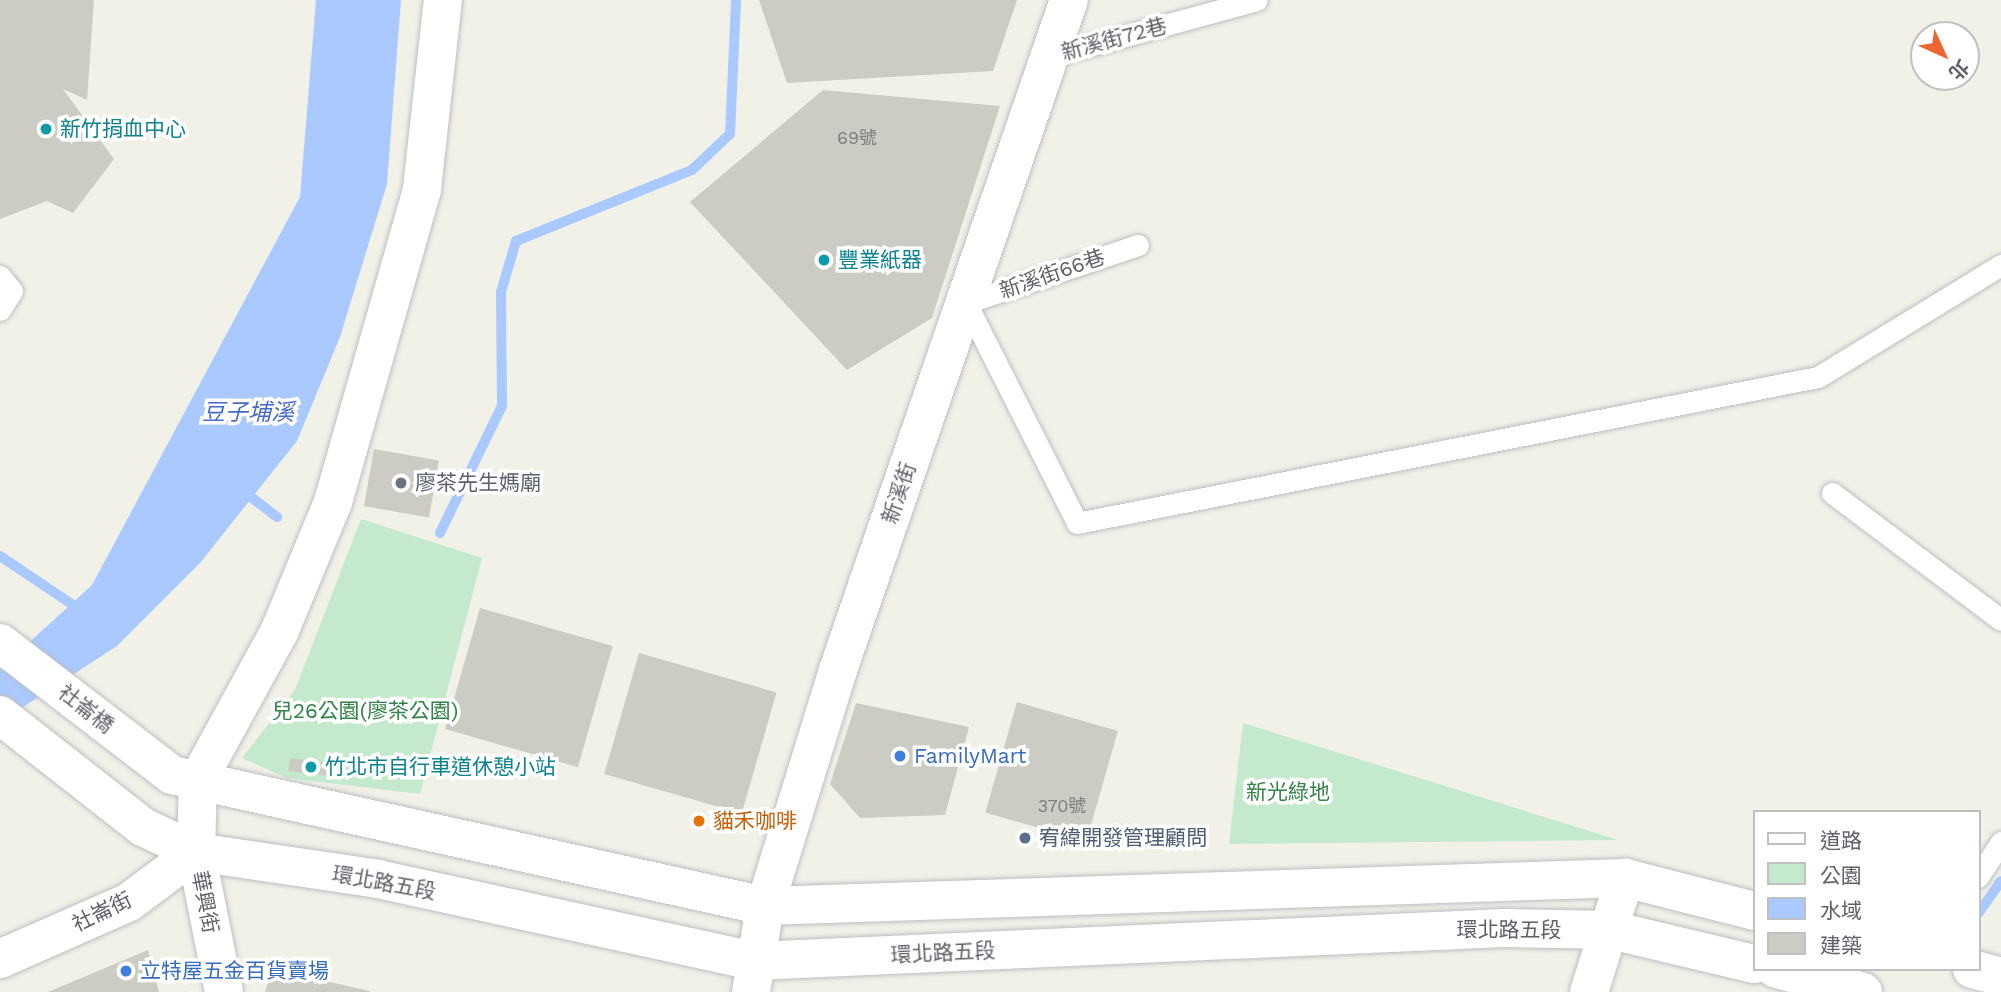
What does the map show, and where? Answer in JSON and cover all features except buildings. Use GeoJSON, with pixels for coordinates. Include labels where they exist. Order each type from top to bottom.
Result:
{"type":"FeatureCollection","features":[{"type":"Feature","properties":{"kind":"street"},"geometry":{"type":"LineString","coordinates":[[443,0],[422,188],[333,502],[280,630],[185,778],[765,906],[1625,878],[1752,910]]}},
{"type":"Feature","properties":{"kind":"street","name":"新溪街"},"geometry":{"type":"LineString","coordinates":[[753,976],[765,906],[838,670],[1069,0]]}},
{"type":"Feature","properties":{"kind":"street","name":"社崙橋"},"geometry":{"type":"LineString","coordinates":[[0,643],[185,778]]}},
{"type":"Feature","properties":{"kind":"street","name":"環北路五段"},"geometry":{"type":"LineString","coordinates":[[0,715],[143,828],[196,852],[379,879],[753,976],[1504,928],[1611,930],[1752,964]]}},
{"type":"Feature","properties":{"kind":"street","name":"華興街"},"geometry":{"type":"LineString","coordinates":[[185,778],[196,852],[223,992]]}},
{"type":"Feature","properties":{"kind":"street","name":"社崙街"},"geometry":{"type":"LineString","coordinates":[[0,959],[129,902],[196,852]]}},
{"type":"Feature","properties":{"kind":"street"},"geometry":{"type":"LineString","coordinates":[[1589,992],[1611,930],[1625,878]]}},
{"type":"Feature","properties":{"kind":"street"},"geometry":{"type":"LineString","coordinates":[[1784,971],[1863,992]]}},
{"type":"Feature","properties":{"kind":"street"},"geometry":{"type":"LineString","coordinates":[[1979,971],[2001,977]]}},
{"type":"Feature","properties":{"kind":"lane","name":"新溪街72巷"},"geometry":{"type":"LineString","coordinates":[[1051,56],[1257,0]]}},
{"type":"Feature","properties":{"kind":"lane","name":"新溪街66巷"},"geometry":{"type":"LineString","coordinates":[[966,303],[1138,245]]}},
{"type":"Feature","properties":{"kind":"lane"},"geometry":{"type":"LineString","coordinates":[[966,303],[1077,523],[1818,377],[2001,265]]}},
{"type":"Feature","properties":{"kind":"lane"},"geometry":{"type":"LineString","coordinates":[[0,276],[12,291],[0,310]]}},
{"type":"Feature","properties":{"kind":"lane"},"geometry":{"type":"LineString","coordinates":[[1832,493],[2001,620]]}},
{"type":"Feature","properties":{"kind":"lane"},"geometry":{"type":"LineString","coordinates":[[1980,874],[2001,842]]}},
{"type":"Feature","properties":{"kind":"green space","name":"兒26公園(廖茶公園)"},"geometry":{"type":"Polygon","coordinates":[[[361,519],[482,558],[420,794],[287,778],[242,758],[295,690],[361,519]]]}},
{"type":"Feature","properties":{"kind":"green space","name":"新光綠地"},"geometry":{"type":"Polygon","coordinates":[[[1243,723],[1618,840],[1229,844],[1243,723]]]}},
{"type":"Feature","properties":{"kind":"water","name":"豆子埔溪"},"geometry":{"type":"Polygon","coordinates":[[[316,0],[401,0],[387,184],[340,337],[297,441],[200,563],[117,646],[0,722],[0,669],[92,585],[300,197],[316,0]]]}},
{"type":"Feature","properties":{"kind":"waterway"},"geometry":{"type":"LineString","coordinates":[[440,533],[502,406],[501,292],[516,241],[692,170],[730,134],[736,0]]}},
{"type":"Feature","properties":{"kind":"waterway"},"geometry":{"type":"LineString","coordinates":[[243,491],[277,517]]}},
{"type":"Feature","properties":{"kind":"waterway"},"geometry":{"type":"LineString","coordinates":[[0,556],[82,611]]}},
{"type":"Feature","properties":{"kind":"waterway"},"geometry":{"type":"LineString","coordinates":[[1980,911],[2001,881]]}},
{"type":"Feature","properties":{"kind":"place","name":"新竹捐血中心"},"geometry":{"type":"Point","coordinates":[46,129]}},
{"type":"Feature","properties":{"kind":"place","name":"豐業紙器"},"geometry":{"type":"Point","coordinates":[824,260]}},
{"type":"Feature","properties":{"kind":"place","name":"廖茶先生媽廟"},"geometry":{"type":"Point","coordinates":[401,483]}},
{"type":"Feature","properties":{"kind":"place","name":"FamilyMart"},"geometry":{"type":"Point","coordinates":[900,756]}},
{"type":"Feature","properties":{"kind":"place","name":"竹北市自行車道休憩小站"},"geometry":{"type":"Point","coordinates":[311,767]}},
{"type":"Feature","properties":{"kind":"place","name":"貓禾咖啡"},"geometry":{"type":"Point","coordinates":[699,821]}},
{"type":"Feature","properties":{"kind":"place","name":"宥緯開發管理顧問"},"geometry":{"type":"Point","coordinates":[1025,838]}},
{"type":"Feature","properties":{"kind":"place","name":"立特屋五金百貨賣場"},"geometry":{"type":"Point","coordinates":[126,971]}}]}
